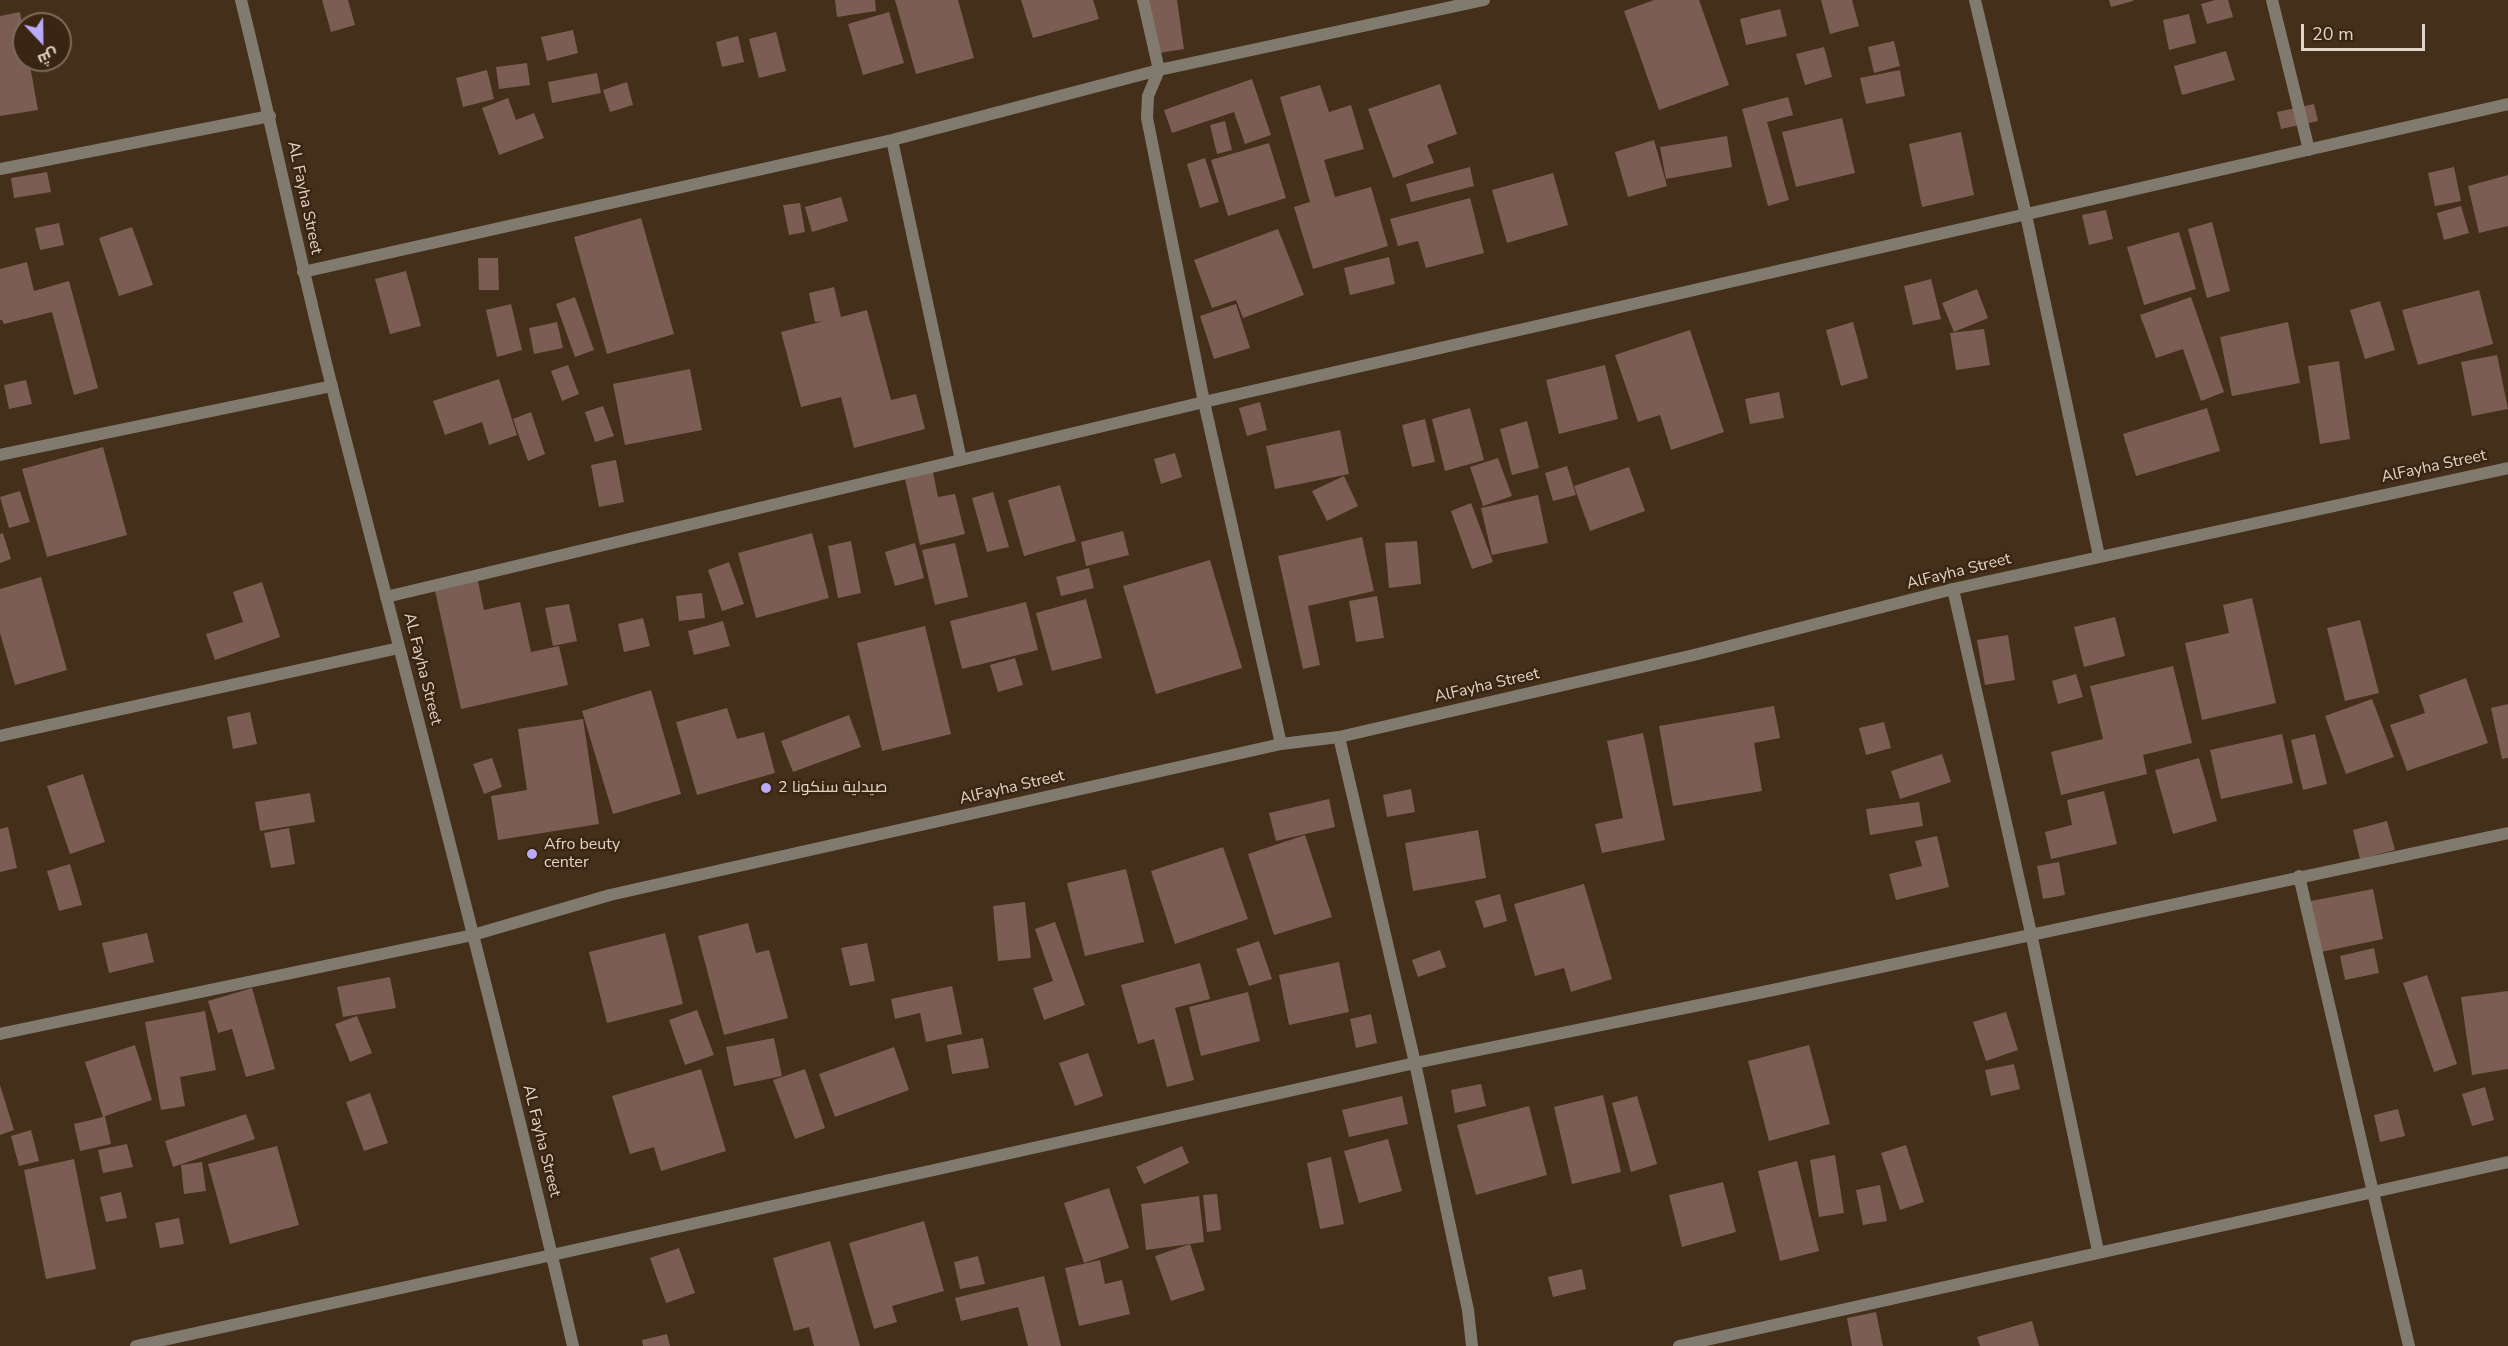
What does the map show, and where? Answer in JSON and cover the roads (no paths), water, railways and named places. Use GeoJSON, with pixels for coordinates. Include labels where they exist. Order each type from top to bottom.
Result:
{"type":"FeatureCollection","features":[{"type":"Feature","properties":{"kind":"street","name":"AL Fayha Street"},"geometry":{"type":"LineString","coordinates":[[241,0],[270,116],[303,272],[473,935],[573,1346]]}},
{"type":"Feature","properties":{"kind":"street"},"geometry":{"type":"LineString","coordinates":[[1143,0],[1159,70],[1148,96],[1147,118],[1204,402],[1281,744]]}},
{"type":"Feature","properties":{"kind":"street"},"geometry":{"type":"LineString","coordinates":[[303,272],[892,140],[1159,70],[1484,0]]}},
{"type":"Feature","properties":{"kind":"street"},"geometry":{"type":"LineString","coordinates":[[1975,0],[2026,215],[2099,556]]}},
{"type":"Feature","properties":{"kind":"street"},"geometry":{"type":"LineString","coordinates":[[2272,0],[2309,150]]}},
{"type":"Feature","properties":{"kind":"street"},"geometry":{"type":"LineString","coordinates":[[386,597],[1204,402],[2508,105]]}},
{"type":"Feature","properties":{"kind":"street"},"geometry":{"type":"LineString","coordinates":[[0,169],[270,116]]}},
{"type":"Feature","properties":{"kind":"street"},"geometry":{"type":"LineString","coordinates":[[892,140],[961,459]]}},
{"type":"Feature","properties":{"kind":"street"},"geometry":{"type":"LineString","coordinates":[[0,455],[332,386]]}},
{"type":"Feature","properties":{"kind":"street","name":"AlFayha Street"},"geometry":{"type":"LineString","coordinates":[[0,1034],[473,935],[610,895],[1281,744],[1340,737],[1720,649],[1953,589],[2508,468]]}},
{"type":"Feature","properties":{"kind":"street"},"geometry":{"type":"LineString","coordinates":[[1953,589],[2031,933],[2098,1251]]}},
{"type":"Feature","properties":{"kind":"street"},"geometry":{"type":"LineString","coordinates":[[0,736],[399,648]]}},
{"type":"Feature","properties":{"kind":"street"},"geometry":{"type":"LineString","coordinates":[[1340,737],[1415,1062],[1468,1310],[1472,1346]]}},
{"type":"Feature","properties":{"kind":"street"},"geometry":{"type":"LineString","coordinates":[[136,1346],[1415,1062],[1773,990],[2031,933],[2508,833]]}},
{"type":"Feature","properties":{"kind":"street"},"geometry":{"type":"LineString","coordinates":[[2299,876],[2409,1346]]}},
{"type":"Feature","properties":{"kind":"street"},"geometry":{"type":"LineString","coordinates":[[1679,1346],[2098,1251],[2508,1162]]}},
{"type":"Feature","properties":{"kind":"place","name":"صيدلية سنكونا 2"},"geometry":{"type":"Point","coordinates":[766,788]}},
{"type":"Feature","properties":{"kind":"place","name":"Afro beuty center"},"geometry":{"type":"Point","coordinates":[532,854]}}]}
